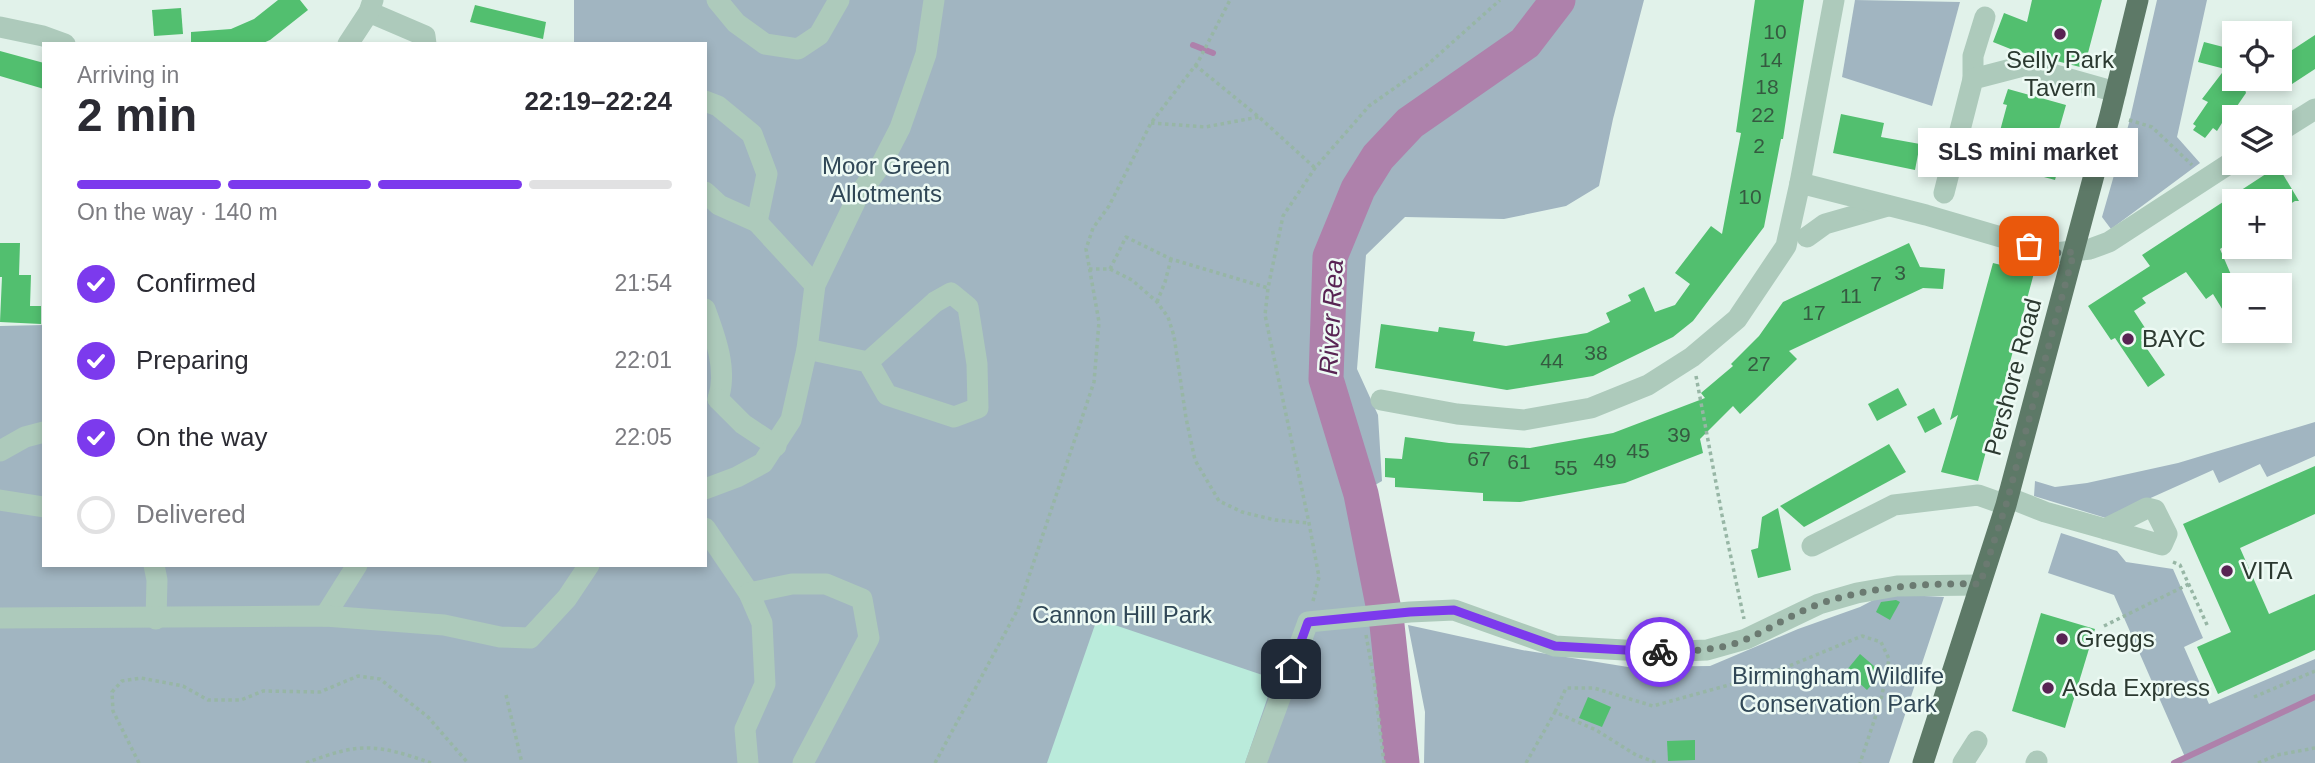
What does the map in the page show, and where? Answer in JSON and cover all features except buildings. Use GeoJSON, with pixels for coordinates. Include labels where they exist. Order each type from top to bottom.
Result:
{"type":"FeatureCollection","features":[{"type":"Feature","properties":{"kind":"main road","name":"Pershore Road"},"geometry":{"type":"LineString","coordinates":[[1923,763],[2006,501],[2110,115],[2137,0]]}},
{"type":"Feature","properties":{"kind":"street"},"geometry":{"type":"LineString","coordinates":[[717,0],[736,23],[765,44],[798,49],[819,35],[839,0]]}},
{"type":"Feature","properties":{"kind":"street"},"geometry":{"type":"LineString","coordinates":[[707,488],[763,463],[791,420],[807,349],[815,285],[858,196],[882,163],[900,128],[926,54],[934,0]]}},
{"type":"Feature","properties":{"kind":"street"},"geometry":{"type":"LineString","coordinates":[[1381,400],[1457,414],[1524,420],[1591,408],[1648,385],[1692,357],[1737,319],[1786,246],[1833,0]]}},
{"type":"Feature","properties":{"kind":"street"},"geometry":{"type":"LineString","coordinates":[[349,42],[371,6],[432,41]]}},
{"type":"Feature","properties":{"kind":"street"},"geometry":{"type":"LineString","coordinates":[[1944,192],[1973,79],[1973,55],[1985,17]]}},
{"type":"Feature","properties":{"kind":"street"},"geometry":{"type":"LineString","coordinates":[[0,27],[60,42]]}},
{"type":"Feature","properties":{"kind":"street"},"geometry":{"type":"LineString","coordinates":[[1973,79],[2023,66],[2116,92]]}},
{"type":"Feature","properties":{"kind":"street"},"geometry":{"type":"LineString","coordinates":[[707,102],[718,106],[752,134],[767,174],[757,222]]}},
{"type":"Feature","properties":{"kind":"street"},"geometry":{"type":"LineString","coordinates":[[2292,123],[2315,109]]}},
{"type":"Feature","properties":{"kind":"street"},"geometry":{"type":"LineString","coordinates":[[1800,183],[1890,205],[2055,253],[2074,252],[2109,242],[2222,169]]}},
{"type":"Feature","properties":{"kind":"street"},"geometry":{"type":"LineString","coordinates":[[707,194],[719,205],[757,222],[815,285]]}},
{"type":"Feature","properties":{"kind":"street"},"geometry":{"type":"LineString","coordinates":[[1807,237],[1825,224],[1890,205]]}},
{"type":"Feature","properties":{"kind":"street"},"geometry":{"type":"LineString","coordinates":[[807,349],[868,362],[887,395],[954,417],[978,408],[977,364],[968,307],[951,293],[935,302],[868,362]]}},
{"type":"Feature","properties":{"kind":"street"},"geometry":{"type":"LineString","coordinates":[[707,314],[717,341],[723,386],[712,400],[776,446]]}},
{"type":"Feature","properties":{"kind":"street"},"geometry":{"type":"LineString","coordinates":[[0,451],[25,437],[42,433]]}},
{"type":"Feature","properties":{"kind":"street"},"geometry":{"type":"LineString","coordinates":[[1812,546],[1894,505],[1978,495],[2105,528]]}},
{"type":"Feature","properties":{"kind":"street"},"geometry":{"type":"LineString","coordinates":[[0,500],[42,507]]}},
{"type":"Feature","properties":{"kind":"street"},"geometry":{"type":"LineString","coordinates":[[707,531],[749,593],[762,623],[765,684],[745,729],[748,763]]}},
{"type":"Feature","properties":{"kind":"street"},"geometry":{"type":"LineString","coordinates":[[154,567],[157,580],[156,619]]}},
{"type":"Feature","properties":{"kind":"street"},"geometry":{"type":"LineString","coordinates":[[326,616],[356,567]]}},
{"type":"Feature","properties":{"kind":"street"},"geometry":{"type":"LineString","coordinates":[[0,618],[326,616],[444,625],[500,637],[530,638],[567,598],[588,567]]}},
{"type":"Feature","properties":{"kind":"street"},"geometry":{"type":"LineString","coordinates":[[749,593],[792,584],[826,584],[862,599],[869,638],[803,763]]}},
{"type":"Feature","properties":{"kind":"street"},"geometry":{"type":"LineString","coordinates":[[1256,763],[1308,622],[1454,610],[1555,646],[1658,652],[1707,650],[1746,639],[1819,604],[1857,593],[1897,586],[1980,584]]}},
{"type":"Feature","properties":{"kind":"street"},"geometry":{"type":"LineString","coordinates":[[1963,763],[1977,741]]}},
{"type":"Feature","properties":{"kind":"path"},"geometry":{"type":"LineString","coordinates":[[935,763],[1018,609],[1094,382],[1099,322],[1086,249],[1093,228],[1109,206],[1151,123],[1197,64],[1230,0]]}},
{"type":"Feature","properties":{"kind":"path"},"geometry":{"type":"LineString","coordinates":[[1308,622],[1318,577],[1265,315],[1283,216],[1315,168],[1369,106],[1426,66],[1500,0]]}},
{"type":"Feature","properties":{"kind":"path"},"geometry":{"type":"LineString","coordinates":[[1197,64],[1315,168]]}},
{"type":"Feature","properties":{"kind":"path"},"geometry":{"type":"LineString","coordinates":[[2110,115],[2152,127],[2208,178]]}},
{"type":"Feature","properties":{"kind":"path"},"geometry":{"type":"LineString","coordinates":[[1151,123],[1205,127],[1259,117]]}},
{"type":"Feature","properties":{"kind":"path"},"geometry":{"type":"LineString","coordinates":[[1110,269],[1126,237],[1171,259],[1268,288]]}},
{"type":"Feature","properties":{"kind":"path"},"geometry":{"type":"LineString","coordinates":[[1157,302],[1171,259]]}},
{"type":"Feature","properties":{"kind":"path"},"geometry":{"type":"LineString","coordinates":[[1089,269],[1110,269],[1132,279],[1157,302],[1168,317],[1174,336],[1195,460],[1219,501],[1242,512],[1275,520],[1309,523]]}},
{"type":"Feature","properties":{"kind":"path"},"geometry":{"type":"LineString","coordinates":[[1692,357],[1741,609]]}},
{"type":"Feature","properties":{"kind":"path"},"geometry":{"type":"LineString","coordinates":[[2104,626],[2189,584]]}},
{"type":"Feature","properties":{"kind":"path"},"geometry":{"type":"LineString","coordinates":[[1367,616],[1384,763]]}},
{"type":"Feature","properties":{"kind":"path"},"geometry":{"type":"LineString","coordinates":[[1526,763],[1566,688],[1594,688],[1653,706],[1772,673],[1862,636],[1881,642],[1889,659],[1881,700],[1860,763]]}},
{"type":"Feature","properties":{"kind":"path"},"geometry":{"type":"LineString","coordinates":[[2254,697],[2315,670]]}},
{"type":"Feature","properties":{"kind":"path"},"geometry":{"type":"LineString","coordinates":[[139,763],[113,711],[112,692],[122,681],[141,678],[183,686],[208,700],[241,700],[263,691],[320,692],[358,676],[380,679],[428,717],[468,763]]}},
{"type":"Feature","properties":{"kind":"path"},"geometry":{"type":"LineString","coordinates":[[506,695],[522,763]]}},
{"type":"Feature","properties":{"kind":"path"},"geometry":{"type":"LineString","coordinates":[[1555,712],[1596,730],[1636,755],[1657,763]]}},
{"type":"Feature","properties":{"kind":"path"},"geometry":{"type":"LineString","coordinates":[[306,763],[341,750],[380,747],[431,763]]}},
{"type":"Feature","properties":{"kind":"path"},"geometry":{"type":"LineString","coordinates":[[2258,763],[2277,755],[2315,748]]}},
{"type":"Feature","properties":{"kind":"green space"},"geometry":{"type":"Polygon","coordinates":[[[574,0],[1644,0],[1613,119],[1599,186],[1566,206],[1504,219],[1405,217],[1366,255],[1357,369],[1378,415],[1382,481],[1351,499],[1394,721],[1390,763],[0,763],[0,326],[42,325],[42,567],[707,567],[707,42],[574,42],[574,0]]]}},
{"type":"Feature","properties":{"kind":"green space"},"geometry":{"type":"Polygon","coordinates":[[[1855,0],[1960,2],[1932,106],[1842,77],[1855,0]]]}},
{"type":"Feature","properties":{"kind":"green space"},"geometry":{"type":"Polygon","coordinates":[[[2157,0],[2207,0],[2177,137],[2200,163],[2111,229],[2102,217],[2129,123],[2157,0]]]}},
{"type":"Feature","properties":{"kind":"green space"},"geometry":{"type":"Polygon","coordinates":[[[2315,422],[2315,456],[2267,477],[2260,464],[2219,483],[2213,470],[2106,518],[2034,496],[2035,481],[2055,487],[2087,483],[2178,463],[2315,422]]]}},
{"type":"Feature","properties":{"kind":"green space"},"geometry":{"type":"Polygon","coordinates":[[[2061,533],[2117,551],[2126,562],[2173,569],[2203,638],[2184,647],[2209,704],[2315,659],[2315,763],[2174,763],[2185,757],[2114,595],[2048,573],[2061,533]]]}},
{"type":"Feature","properties":{"kind":"green space","name":"Birmingham Wildlife Conservation Park"},"geometry":{"type":"Polygon","coordinates":[[[1885,594],[1944,597],[1889,763],[1424,763],[1425,712],[1408,625],[1522,650],[1628,667],[1710,666],[1798,629],[1860,607],[1885,594]]]}},
{"type":"Feature","properties":{"kind":"sand"},"geometry":{"type":"Polygon","coordinates":[[[1097,619],[1274,679],[1245,763],[1047,763],[1097,619]]]}},
{"type":"Feature","properties":{"kind":"waterway","name":"River Rea"},"geometry":{"type":"LineString","coordinates":[[1402,763],[1387,625],[1361,494],[1326,379],[1330,257],[1358,189],[1378,157],[1410,123],[1525,43],[1558,0]]}},
{"type":"Feature","properties":{"kind":"waterway"},"geometry":{"type":"LineString","coordinates":[[1193,45],[1213,53]]}},
{"type":"Feature","properties":{"kind":"waterway"},"geometry":{"type":"LineString","coordinates":[[2174,763],[2315,697]]}},
{"type":"Feature","properties":{"kind":"way so far"},"geometry":{"type":"LineString","coordinates":[[1660,652],[1707,650],[1746,639],[1819,604],[1857,593],[1897,586],[1980,584],[2006,505],[2074,252],[2055,253],[2029,246]]}},
{"type":"Feature","properties":{"kind":"place","name":"Selly Park Tavern"},"geometry":{"type":"Point","coordinates":[2060,34]}},
{"type":"Feature","properties":{"kind":"place","name":"SLS mini market"},"geometry":{"type":"Point","coordinates":[2029,246]}},
{"type":"Feature","properties":{"kind":"place","name":"BAYC"},"geometry":{"type":"Point","coordinates":[2128,339]}},
{"type":"Feature","properties":{"kind":"place","name":"VITA"},"geometry":{"type":"Point","coordinates":[2227,571]}},
{"type":"Feature","properties":{"kind":"place","name":"Greggs"},"geometry":{"type":"Point","coordinates":[2062,639]}},
{"type":"Feature","properties":{"kind":"place","name":"Asda Express"},"geometry":{"type":"Point","coordinates":[2048,688]}},
{"type":"Feature","properties":{"kind":"route"},"geometry":{"type":"LineString","coordinates":[[1291,669],[1308,622],[1410,612],[1454,610],[1555,646],[1660,652]]}},
{"type":"Feature","properties":{"kind":"park label","name":"Moor Green Allotments"},"geometry":{"type":"Point","coordinates":[886,180]}},
{"type":"Feature","properties":{"kind":"park label","name":"Cannon Hill Park"},"geometry":{"type":"Point","coordinates":[1122,615]}}]}
